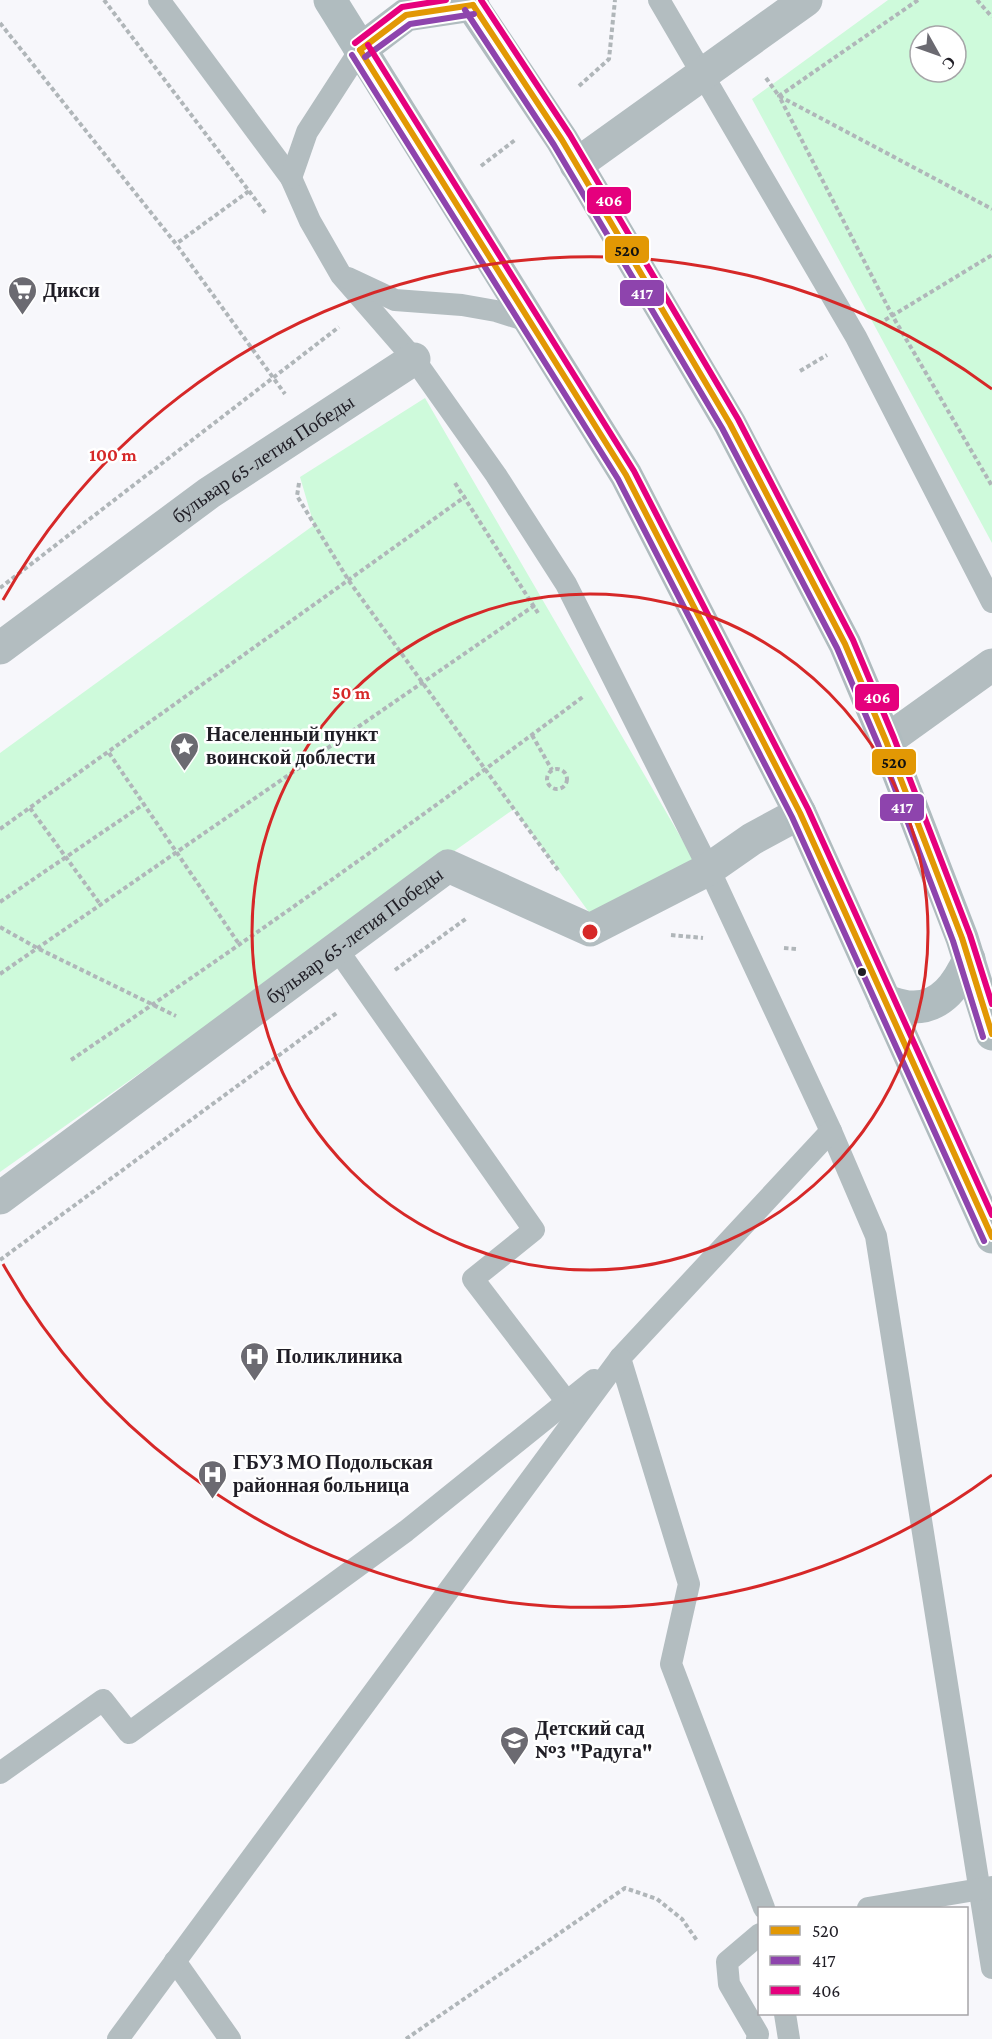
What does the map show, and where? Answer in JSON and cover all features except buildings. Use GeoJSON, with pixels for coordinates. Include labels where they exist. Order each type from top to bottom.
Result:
{"type":"FeatureCollection","features":[{"type":"Feature","properties":{"kind":"main road"},"geometry":{"type":"LineString","coordinates":[[330,0],[626,475],[800,813],[992,1236]]}},
{"type":"Feature","properties":{"kind":"main road"},"geometry":{"type":"LineString","coordinates":[[360,50],[406,15],[470,2],[576,165],[730,424],[844,644],[886,741],[969,959],[992,1034]]}},
{"type":"Feature","properties":{"kind":"main road"},"geometry":{"type":"LineString","coordinates":[[885,1001],[912,1007],[937,1003],[960,979],[969,959]]}},
{"type":"Feature","properties":{"kind":"street"},"geometry":{"type":"LineString","coordinates":[[576,165],[806,0]]}},
{"type":"Feature","properties":{"kind":"street","name":"бульвар 65-летия Победы"},"geometry":{"type":"LineString","coordinates":[[0,648],[210,493],[414,359]]}},
{"type":"Feature","properties":{"kind":"street"},"geometry":{"type":"LineString","coordinates":[[886,741],[992,665]]}},
{"type":"Feature","properties":{"kind":"street","name":"бульвар 65-летия Победы"},"geometry":{"type":"LineString","coordinates":[[0,1197],[448,866],[590,930],[709,868],[752,838],[800,813]]}},
{"type":"Feature","properties":{"kind":"lane"},"geometry":{"type":"LineString","coordinates":[[159,0],[291,178],[310,221],[341,275],[414,359],[496,475],[566,584],[709,868],[831,1131],[876,1236],[986,1889],[992,1968]]}},
{"type":"Feature","properties":{"kind":"lane"},"geometry":{"type":"LineString","coordinates":[[659,0],[856,337],[992,602]]}},
{"type":"Feature","properties":{"kind":"lane"},"geometry":{"type":"LineString","coordinates":[[291,178],[307,132],[360,50]]}},
{"type":"Feature","properties":{"kind":"lane"},"geometry":{"type":"LineString","coordinates":[[341,275],[395,300],[462,305],[496,311],[531,322]]}},
{"type":"Feature","properties":{"kind":"lane"},"geometry":{"type":"LineString","coordinates":[[337,949],[534,1230],[473,1279],[567,1402]]}},
{"type":"Feature","properties":{"kind":"lane"},"geometry":{"type":"LineString","coordinates":[[118,2039],[620,1358],[831,1131]]}},
{"type":"Feature","properties":{"kind":"lane"},"geometry":{"type":"LineString","coordinates":[[0,1773],[103,1700],[129,1733],[406,1531],[620,1358]]}},
{"type":"Feature","properties":{"kind":"lane"},"geometry":{"type":"LineString","coordinates":[[620,1358],[689,1584],[672,1664],[764,1907]]}},
{"type":"Feature","properties":{"kind":"lane"},"geometry":{"type":"LineString","coordinates":[[874,1907],[986,1889]]}},
{"type":"Feature","properties":{"kind":"lane"},"geometry":{"type":"LineString","coordinates":[[757,2039],[758,2034],[729,1984],[728,1962],[758,1935]]}},
{"type":"Feature","properties":{"kind":"lane"},"geometry":{"type":"LineString","coordinates":[[175,1961],[230,2039]]}},
{"type":"Feature","properties":{"kind":"lane"},"geometry":{"type":"LineString","coordinates":[[785,2015],[789,2039]]}},
{"type":"Feature","properties":{"kind":"path"},"geometry":{"type":"LineString","coordinates":[[104,0],[249,191],[176,244]]}},
{"type":"Feature","properties":{"kind":"path"},"geometry":{"type":"LineString","coordinates":[[579,86],[609,59],[615,0]]}},
{"type":"Feature","properties":{"kind":"path"},"geometry":{"type":"LineString","coordinates":[[779,96],[918,0]]}},
{"type":"Feature","properties":{"kind":"path"},"geometry":{"type":"LineString","coordinates":[[977,0],[992,17]]}},
{"type":"Feature","properties":{"kind":"path"},"geometry":{"type":"LineString","coordinates":[[0,23],[176,244],[309,427],[297,496],[349,581],[560,872]]}},
{"type":"Feature","properties":{"kind":"path"},"geometry":{"type":"LineString","coordinates":[[744,45],[779,96],[892,315],[992,486]]}},
{"type":"Feature","properties":{"kind":"path"},"geometry":{"type":"LineString","coordinates":[[779,96],[992,209]]}},
{"type":"Feature","properties":{"kind":"path"},"geometry":{"type":"LineString","coordinates":[[481,166],[522,134]]}},
{"type":"Feature","properties":{"kind":"path"},"geometry":{"type":"LineString","coordinates":[[800,371],[992,255]]}},
{"type":"Feature","properties":{"kind":"path"},"geometry":{"type":"LineString","coordinates":[[0,588],[345,323]]}},
{"type":"Feature","properties":{"kind":"path"},"geometry":{"type":"LineString","coordinates":[[0,829],[496,475]]}},
{"type":"Feature","properties":{"kind":"path"},"geometry":{"type":"LineString","coordinates":[[451,478],[539,616]]}},
{"type":"Feature","properties":{"kind":"path"},"geometry":{"type":"LineString","coordinates":[[0,974],[566,584]]}},
{"type":"Feature","properties":{"kind":"path"},"geometry":{"type":"LineString","coordinates":[[579,685],[591,706]]}},
{"type":"Feature","properties":{"kind":"path"},"geometry":{"type":"LineString","coordinates":[[71,1060],[486,770],[585,695]]}},
{"type":"Feature","properties":{"kind":"path"},"geometry":{"type":"LineString","coordinates":[[532,735],[552,770]]}},
{"type":"Feature","properties":{"kind":"path"},"geometry":{"type":"LineString","coordinates":[[109,753],[238,944]]}},
{"type":"Feature","properties":{"kind":"path"},"geometry":{"type":"LineString","coordinates":[[552,770],[561,770],[566,775],[564,786],[558,789],[549,784],[548,778],[552,770]]}},
{"type":"Feature","properties":{"kind":"path"},"geometry":{"type":"LineString","coordinates":[[0,902],[144,804]]}},
{"type":"Feature","properties":{"kind":"path"},"geometry":{"type":"LineString","coordinates":[[30,808],[100,904]]}},
{"type":"Feature","properties":{"kind":"path"},"geometry":{"type":"LineString","coordinates":[[0,1260],[471,915],[547,854]]}},
{"type":"Feature","properties":{"kind":"path"},"geometry":{"type":"LineString","coordinates":[[0,927],[37,948],[188,1022],[203,1047]]}},
{"type":"Feature","properties":{"kind":"path"},"geometry":{"type":"LineString","coordinates":[[666,934],[796,949]]}},
{"type":"Feature","properties":{"kind":"path"},"geometry":{"type":"LineString","coordinates":[[406,2039],[625,1888],[657,1899],[682,1918],[702,1948],[728,1962]]}},
{"type":"Feature","properties":{"kind":"green space"},"geometry":{"type":"Polygon","coordinates":[[[888,0],[992,0],[992,543],[752,99],[888,0]]]}},
{"type":"Feature","properties":{"kind":"green space"},"geometry":{"type":"Polygon","coordinates":[[[425,398],[694,860],[599,926],[514,809],[0,1172],[0,753],[314,525],[300,477],[425,398]]]}},
{"type":"Feature","properties":{"kind":"transit line","name":"406"},"geometry":{"type":"LineString","coordinates":[[355,43],[402,7],[446,0]]}},
{"type":"Feature","properties":{"kind":"transit line","name":"406"},"geometry":{"type":"LineString","coordinates":[[481,0],[570,135],[738,419],[853,640],[894,738],[970,935],[992,1004]]}},
{"type":"Feature","properties":{"kind":"transit line","name":"520"},"geometry":{"type":"LineString","coordinates":[[473,5],[562,140],[730,424],[845,644],[886,741],[962,938],[992,1034]]}},
{"type":"Feature","properties":{"kind":"transit line","name":"520"},"geometry":{"type":"LineString","coordinates":[[360,50],[406,15],[473,5]]}},
{"type":"Feature","properties":{"kind":"transit line","name":"417"},"geometry":{"type":"LineString","coordinates":[[465,10],[554,145],[722,428],[837,648],[878,744],[953,941],[983,1037]]}},
{"type":"Feature","properties":{"kind":"transit line","name":"417"},"geometry":{"type":"LineString","coordinates":[[365,57],[410,24],[474,14]]}},
{"type":"Feature","properties":{"kind":"transit line","name":"406"},"geometry":{"type":"LineString","coordinates":[[368,45],[634,471],[808,809],[992,1215]]}},
{"type":"Feature","properties":{"kind":"transit line","name":"520"},"geometry":{"type":"LineString","coordinates":[[360,50],[626,475],[800,813],[992,1237]]}},
{"type":"Feature","properties":{"kind":"transit line","name":"417"},"geometry":{"type":"LineString","coordinates":[[352,55],[618,479],[792,817],[984,1241]]}},
{"type":"Feature","properties":{"kind":"place","name":"Дикси"},"geometry":{"type":"Point","coordinates":[22,316]}},
{"type":"Feature","properties":{"kind":"place","name":"Населенный пункт воинской доблести"},"geometry":{"type":"Point","coordinates":[185,772]}},
{"type":"Feature","properties":{"kind":"place","name":"Поликлиника"},"geometry":{"type":"Point","coordinates":[255,1382]}},
{"type":"Feature","properties":{"kind":"place","name":"ГБУЗ МО Подольская районная больница"},"geometry":{"type":"Point","coordinates":[212,1500]}},
{"type":"Feature","properties":{"kind":"place","name":"Детский сад №3 \"Радуга\""},"geometry":{"type":"Point","coordinates":[514,1766]}}]}
